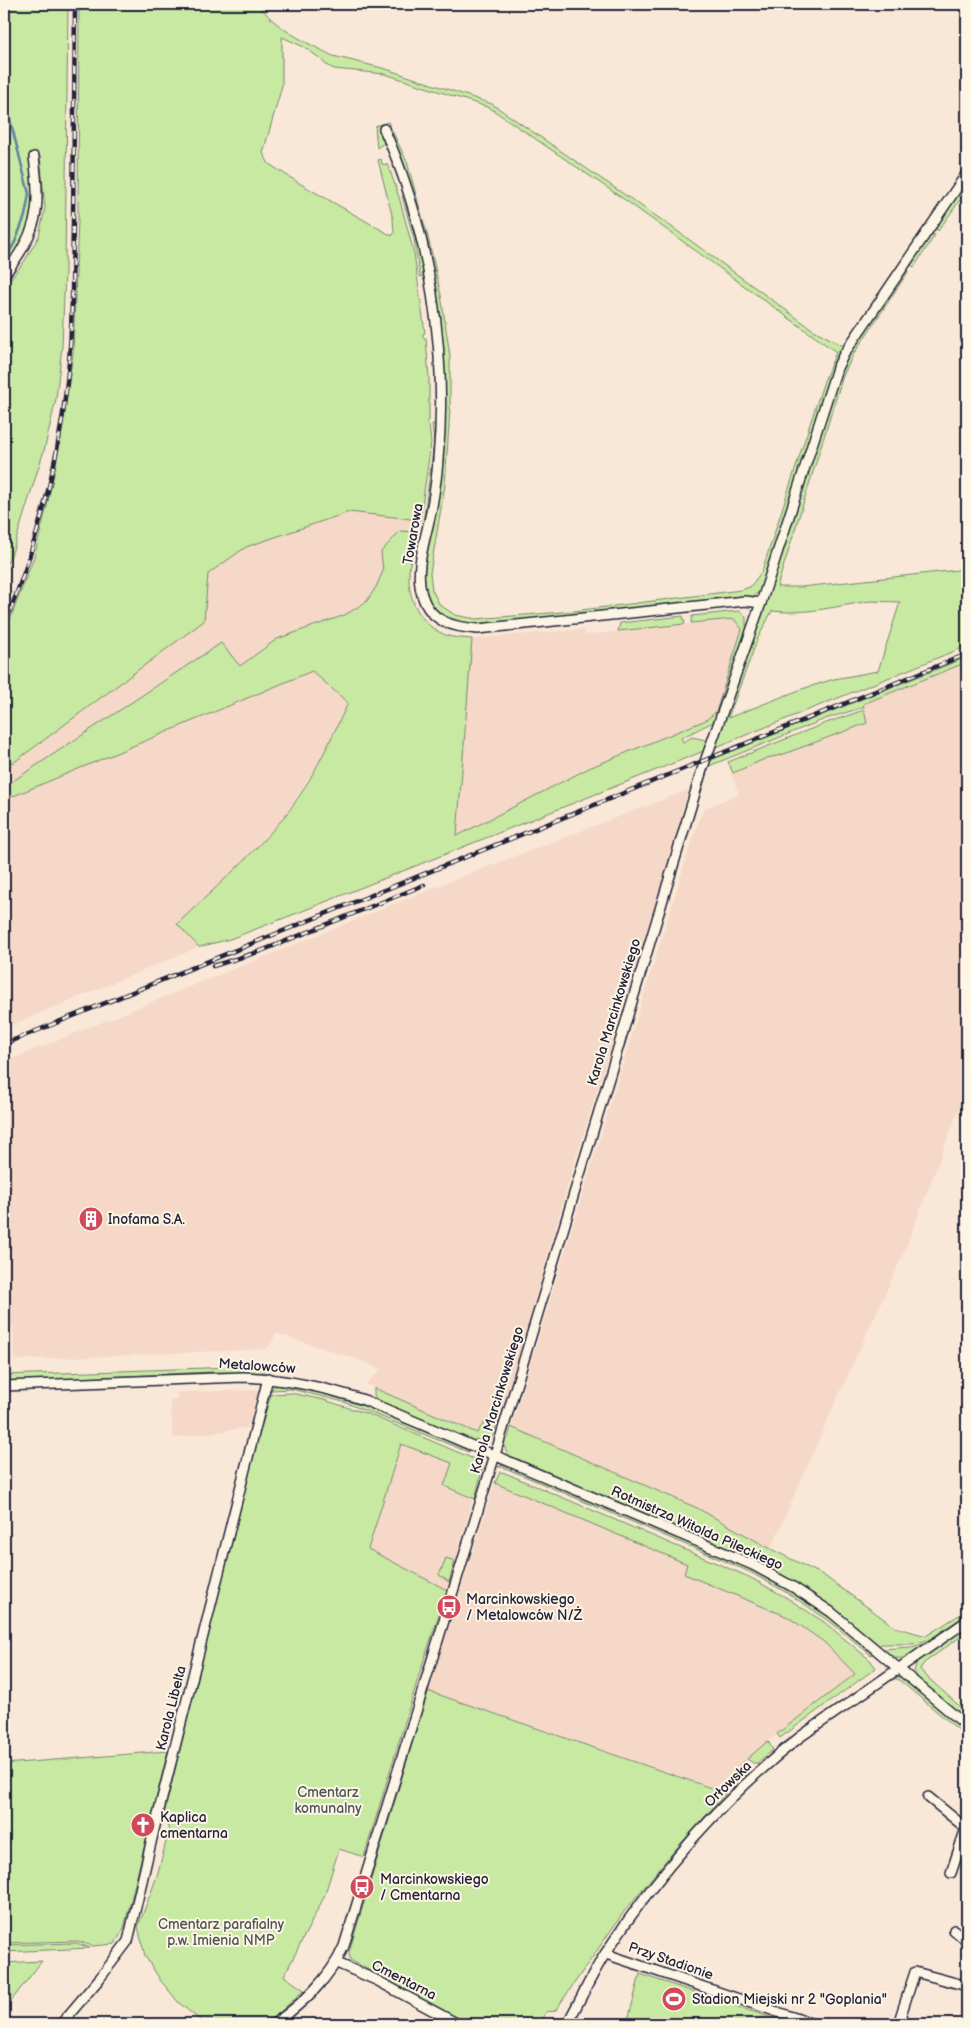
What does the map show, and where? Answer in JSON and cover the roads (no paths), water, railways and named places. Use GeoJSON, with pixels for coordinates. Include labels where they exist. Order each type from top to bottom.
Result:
{"type":"FeatureCollection","features":[{"type":"Feature","properties":{"kind":"street","name":"Towarowa"},"geometry":{"type":"LineString","coordinates":[[384,129],[402,176],[422,248],[431,288],[440,356],[441,408],[438,460],[431,512],[419,570],[420,588],[428,608],[436,617],[448,624],[478,630],[745,601],[761,603]]}},
{"type":"Feature","properties":{"kind":"street"},"geometry":{"type":"LineString","coordinates":[[4,275],[26,246],[36,219],[37,194],[34,157]]}},
{"type":"Feature","properties":{"kind":"street","name":"Karola Marcinkowskiego"},"geometry":{"type":"LineString","coordinates":[[274,2024],[321,1983],[337,1963],[495,1455],[706,760],[761,603],[831,384],[844,354],[967,174]]}},
{"type":"Feature","properties":{"kind":"street","name":"Metalowców"},"geometry":{"type":"LineString","coordinates":[[4,1386],[223,1376],[268,1378],[316,1386],[364,1400],[495,1455]]}},
{"type":"Feature","properties":{"kind":"street","name":"Karola Libelta"},"geometry":{"type":"LineString","coordinates":[[61,2024],[117,1956],[128,1941],[131,1932],[154,1830],[268,1378]]}},
{"type":"Feature","properties":{"kind":"street","name":"Rotmistrza Witolda Pileckiego"},"geometry":{"type":"LineString","coordinates":[[495,1455],[753,1565],[793,1587],[830,1612],[967,1726]]}},
{"type":"Feature","properties":{"kind":"street","name":"Orłowska"},"geometry":{"type":"LineString","coordinates":[[567,2024],[606,1954],[666,1872],[724,1805],[794,1742],[967,1620]]}},
{"type":"Feature","properties":{"kind":"street"},"geometry":{"type":"LineString","coordinates":[[928,1798],[966,1829],[951,1873]]}},
{"type":"Feature","properties":{"kind":"street"},"geometry":{"type":"LineString","coordinates":[[954,1930],[967,1941]]}},
{"type":"Feature","properties":{"kind":"street","name":"Przy Stadionie"},"geometry":{"type":"LineString","coordinates":[[606,1954],[813,2024]]}},
{"type":"Feature","properties":{"kind":"street","name":"Cmentarna"},"geometry":{"type":"LineString","coordinates":[[337,1963],[376,1980],[458,2024]]}},
{"type":"Feature","properties":{"kind":"street"},"geometry":{"type":"LineString","coordinates":[[898,2024],[915,1972],[967,1986]]}},
{"type":"Feature","properties":{"kind":"waterway"},"geometry":{"type":"LineString","coordinates":[[4,96],[29,194],[25,216],[15,242],[4,261]]}},
{"type":"Feature","properties":{"kind":"railway"},"geometry":{"type":"LineString","coordinates":[[4,626],[36,537],[52,476],[67,382],[72,302],[75,4]]}},
{"type":"Feature","properties":{"kind":"railway"},"geometry":{"type":"LineString","coordinates":[[4,1044],[967,654]]}},
{"type":"Feature","properties":{"kind":"railway"},"geometry":{"type":"LineString","coordinates":[[213,966],[261,951],[424,885]]}},
{"type":"Feature","properties":{"kind":"place","name":"Inofama S.A."},"geometry":{"type":"Point","coordinates":[91,1219]}},
{"type":"Feature","properties":{"kind":"place","name":"Marcinkowskiego / Metalowców N/Ż"},"geometry":{"type":"Point","coordinates":[449,1607]}},
{"type":"Feature","properties":{"kind":"place","name":"Kaplica cmentarna"},"geometry":{"type":"Point","coordinates":[143,1825]}},
{"type":"Feature","properties":{"kind":"place","name":"Marcinkowskiego / Cmentarna"},"geometry":{"type":"Point","coordinates":[362,1887]}},
{"type":"Feature","properties":{"kind":"place","name":"Stadion Miejski nr 2 \"Goplania\""},"geometry":{"type":"Point","coordinates":[674,1999]}},
{"type":"Feature","properties":{"kind":"park label","name":"Cmentarz komunalny"},"geometry":{"type":"Point","coordinates":[328,1800]}},
{"type":"Feature","properties":{"kind":"park label","name":"Cmentarz parafialny p.w. Imienia NMP"},"geometry":{"type":"Point","coordinates":[221,1932]}}]}
